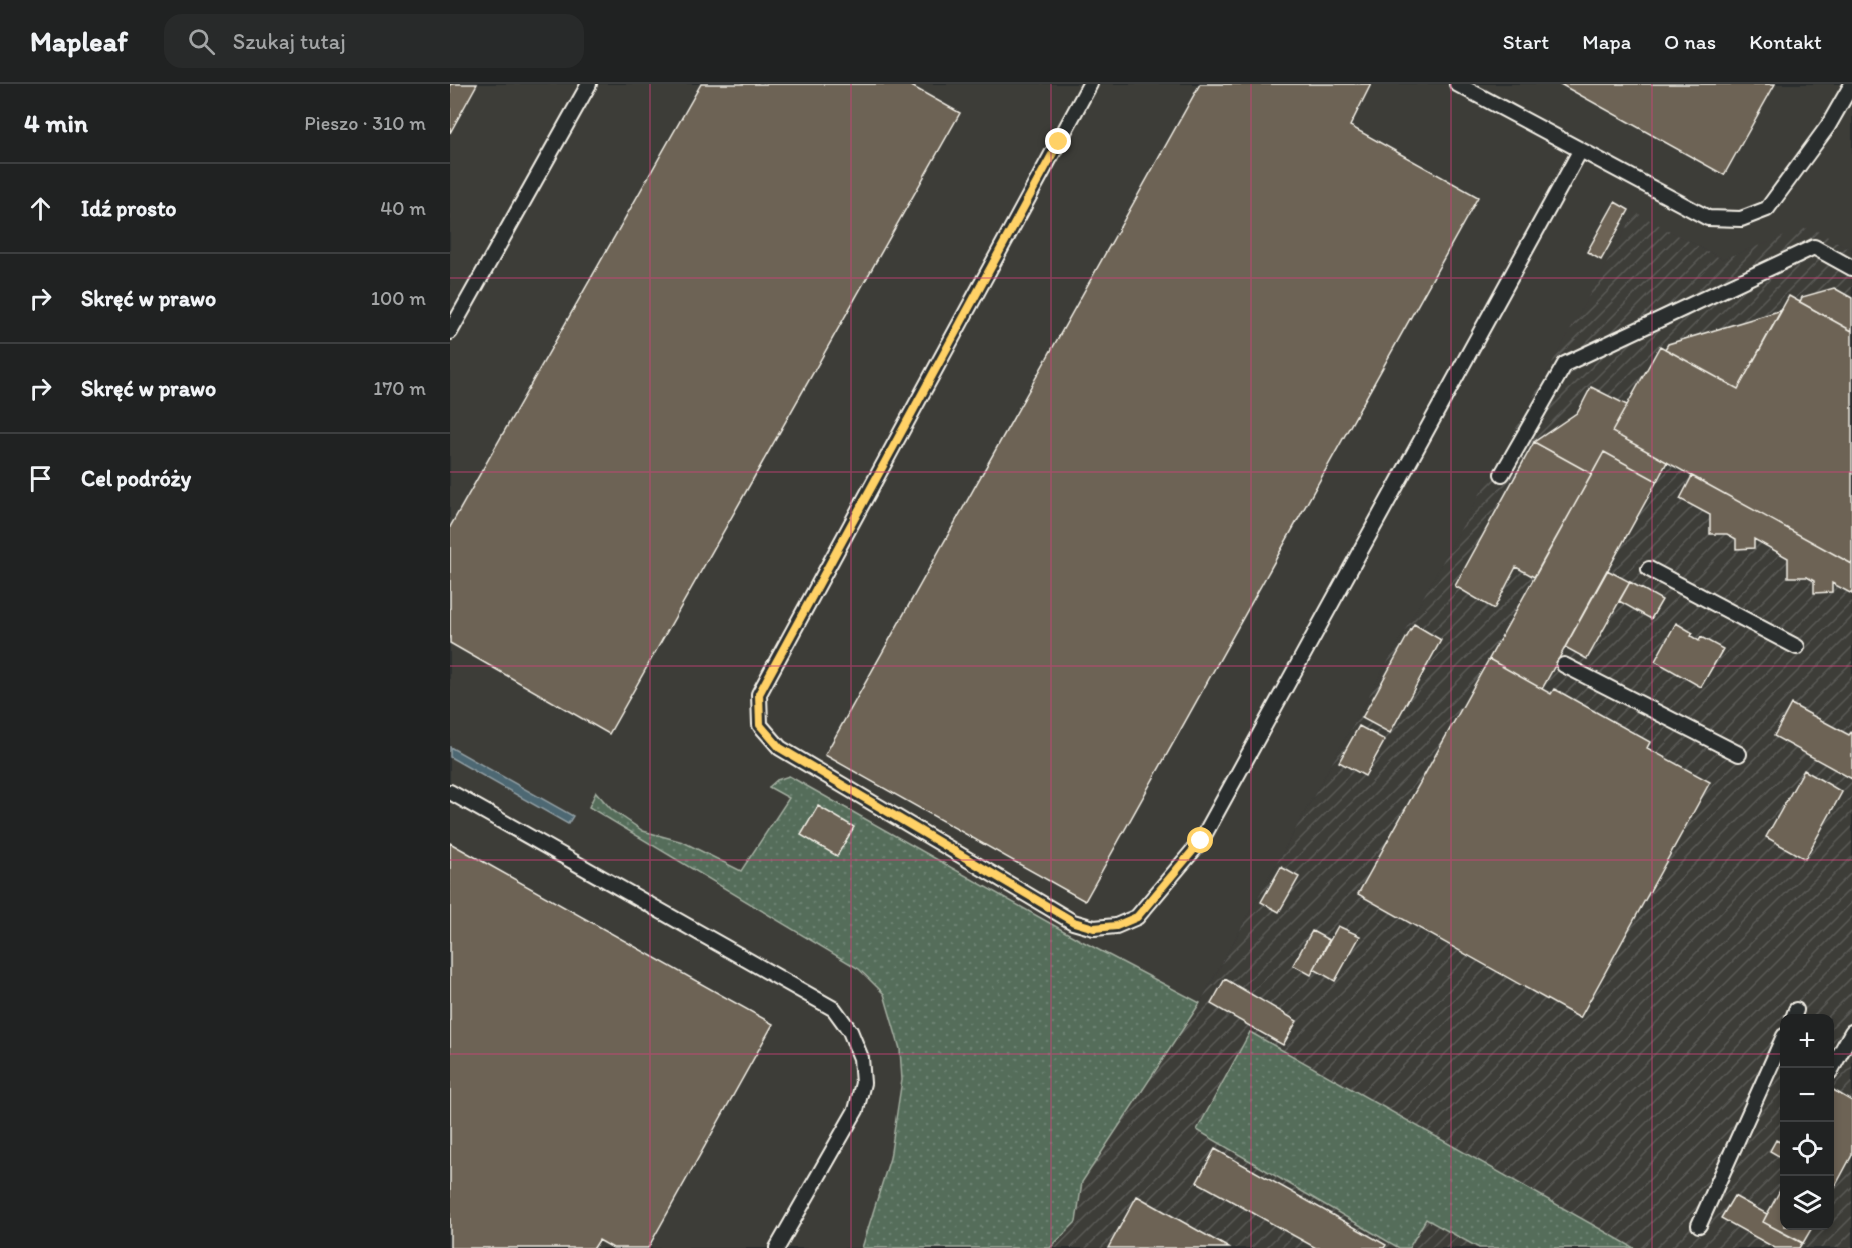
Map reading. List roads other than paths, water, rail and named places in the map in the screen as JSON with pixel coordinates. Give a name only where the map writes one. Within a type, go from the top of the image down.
[{"type":"lane","points":[[450,333],[589,84]]},
{"type":"lane","points":[[1090,84],[759,694],[760,725],[780,748],[1074,922],[1094,928],[1116,926],[1137,917],[1201,841],[1580,151]]},
{"type":"lane","points":[[1457,84],[1708,218],[1740,219],[1767,209],[1828,126],[1852,84]]},
{"type":"lane","points":[[1502,474],[1565,363],[1814,247],[1852,268]]},
{"type":"lane","points":[[1649,569],[1797,647]]},
{"type":"lane","points":[[1564,665],[1739,754]]},
{"type":"lane","points":[[450,792],[834,1009],[850,1031],[861,1058],[863,1083],[856,1110],[777,1248]]},
{"type":"lane","points":[[1832,1068],[1852,1032]]},
{"type":"lane","points":[[1699,1225],[1780,1051]]},
{"type":"water","points":[[450,747],[573,816],[568,824],[450,757]]}]
